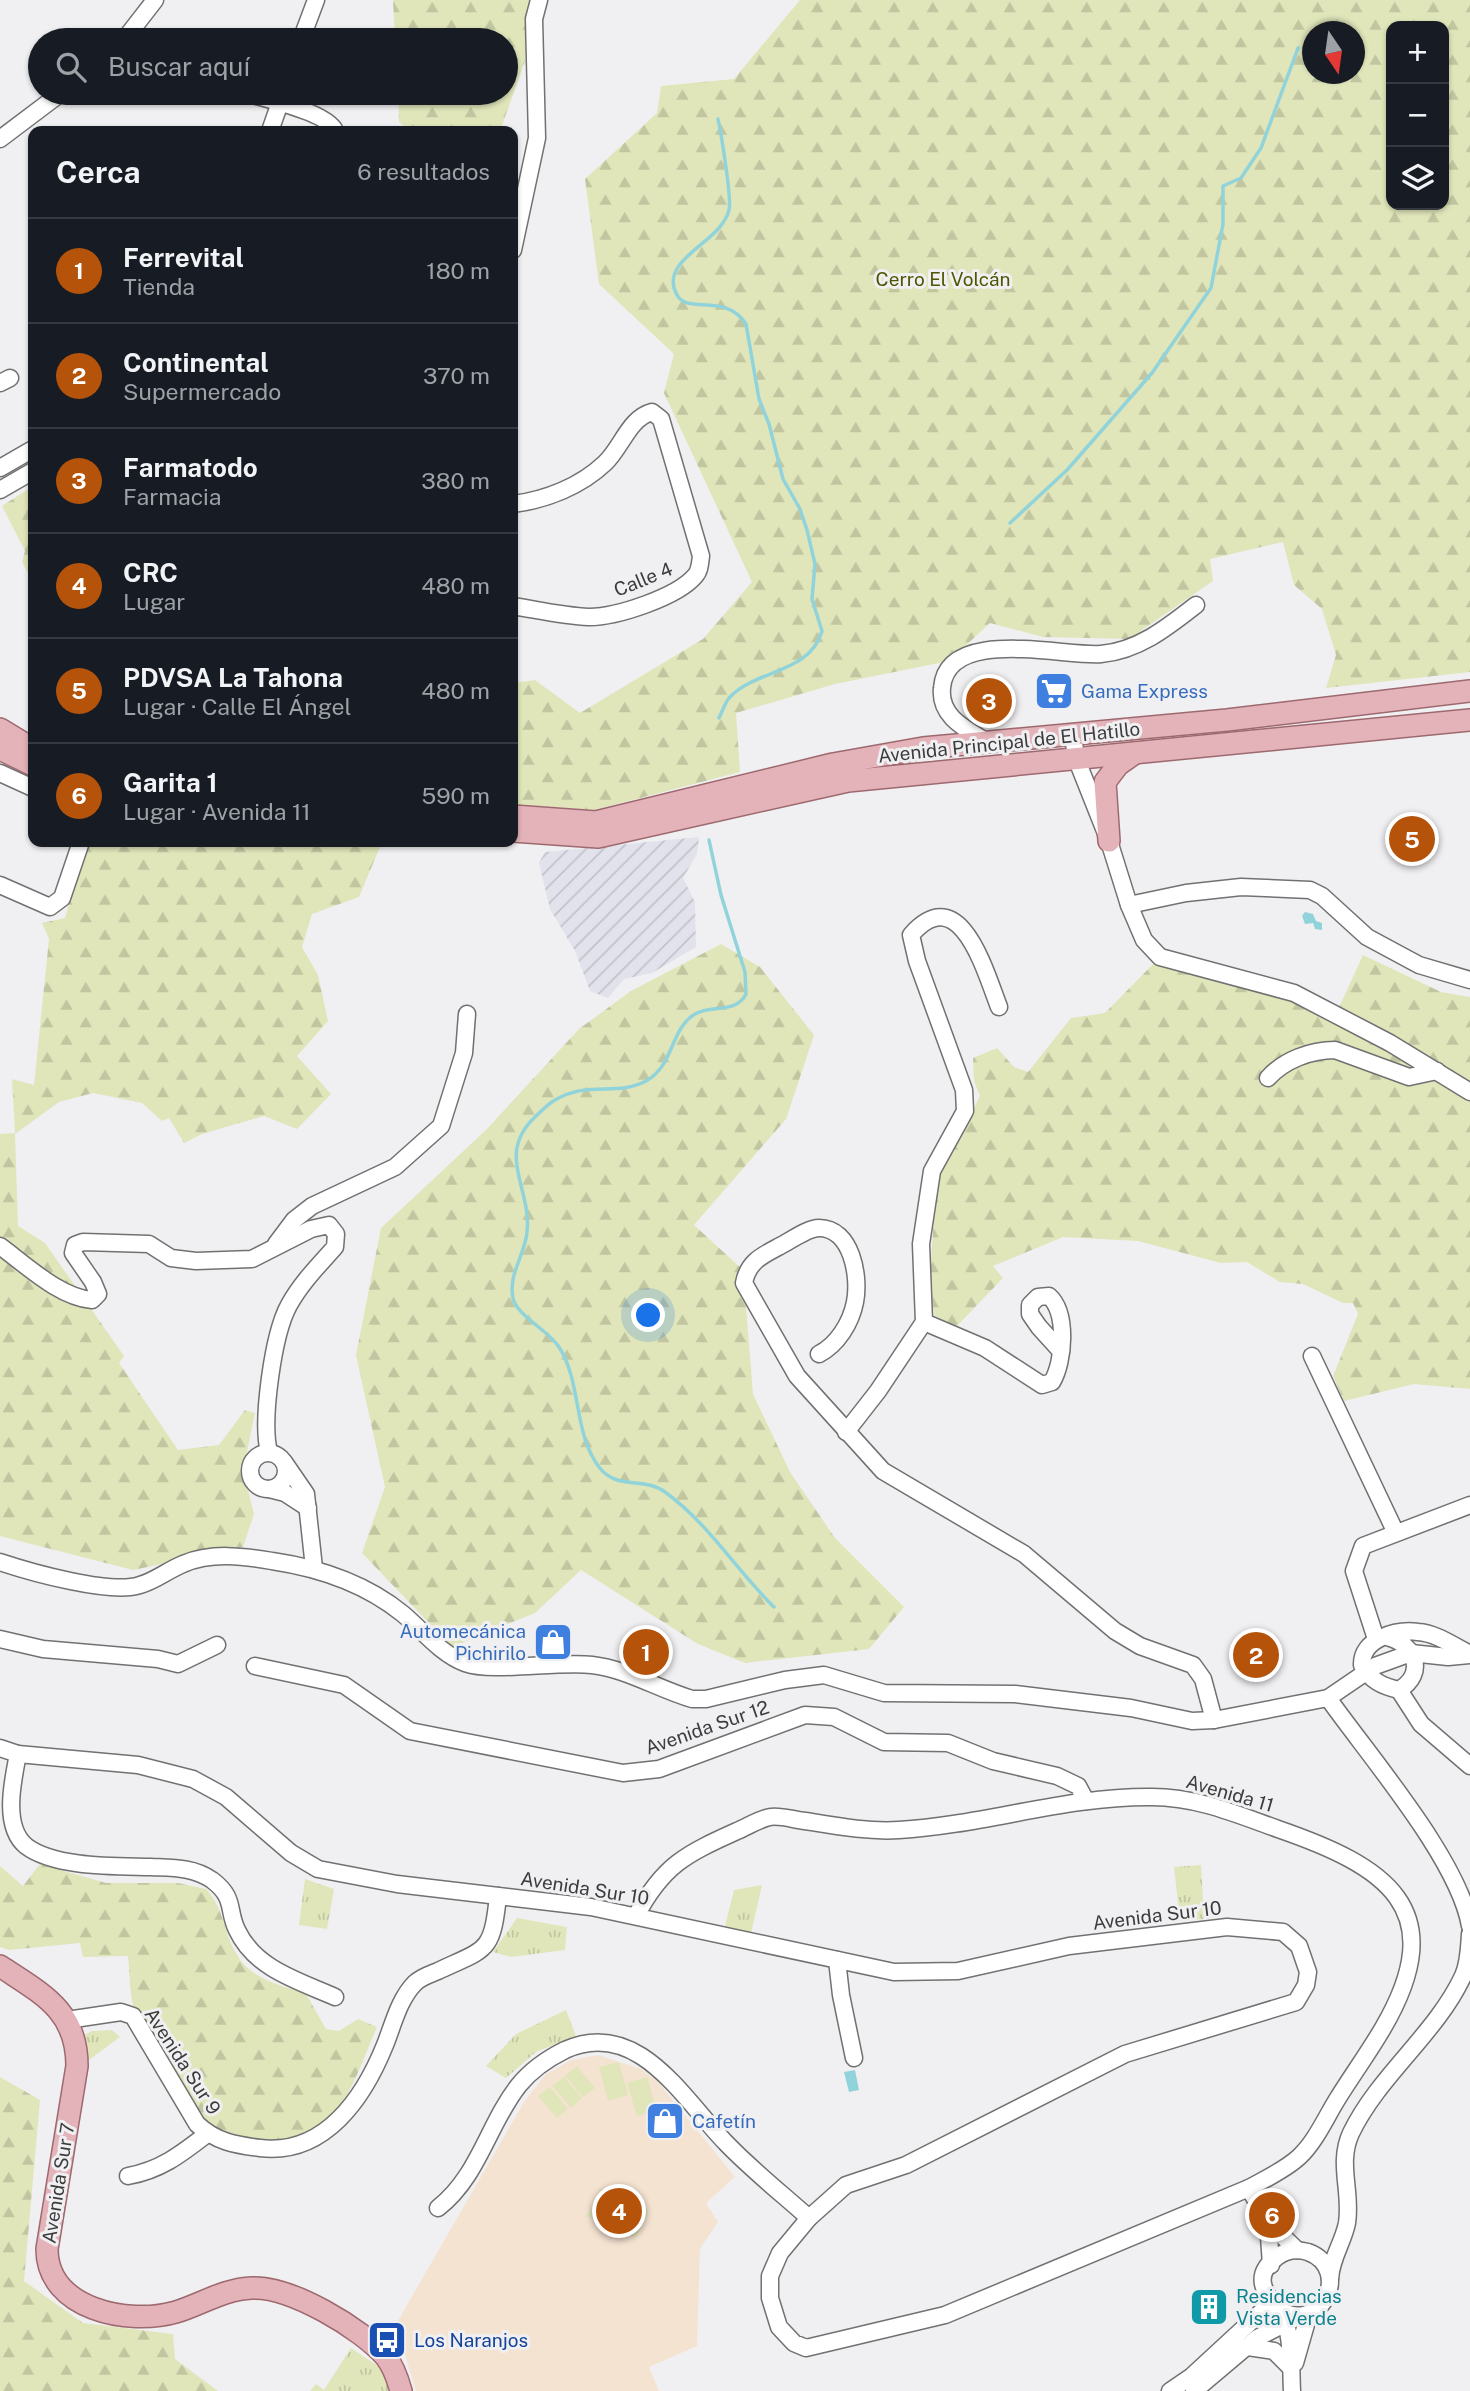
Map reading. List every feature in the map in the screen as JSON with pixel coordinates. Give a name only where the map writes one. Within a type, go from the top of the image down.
[{"type":"main road","name":"Avenida Principal de El Hatillo","points":[[518,816],[596,822],[833,764],[923,748],[1073,735],[1470,691]]},
{"type":"main road","name":"Avenida Principal de El Hatillo","points":[[518,831],[598,837],[849,781],[1470,720]]},
{"type":"main road","points":[[0,729],[28,746]]},
{"type":"main road","points":[[0,748],[28,762]]},
{"type":"main road","points":[[1109,841],[1104,782],[1118,765],[1136,753]]},
{"type":"main road","name":"Avenida Sur 7","points":[[0,1966],[42,1996],[67,2020],[77,2045],[77,2066],[48,2234],[47,2261],[56,2284],[81,2302],[116,2314],[138,2316],[175,2312],[231,2291],[274,2289],[291,2295],[360,2334],[388,2360],[401,2391]]},
{"type":"street","points":[[133,28],[155,0]]},
{"type":"street","points":[[306,28],[316,0]]},
{"type":"street","points":[[518,227],[537,138],[534,19],[539,0]]},
{"type":"street","points":[[0,139],[45,105]]},
{"type":"street","points":[[272,126],[279,105]]},
{"type":"street","points":[[297,105],[327,121],[331,126]]},
{"type":"street","name":"Calle 4","points":[[518,503],[550,496],[587,477],[606,462],[641,415],[652,412],[661,419],[701,556],[698,574],[687,584],[644,605],[604,615],[573,616],[518,607]]},
{"type":"street","points":[[0,468],[28,452]]},
{"type":"street","points":[[0,491],[28,474]]},
{"type":"street","points":[[987,741],[963,727],[944,707],[944,678],[956,664],[986,648],[1101,654],[1160,633],[1196,605]]},
{"type":"street","points":[[1073,735],[1076,758],[1109,841],[1129,905],[1144,940],[1160,957],[1294,993],[1437,1071],[1470,1092]]},
{"type":"street","points":[[0,773],[28,786]]},
{"type":"street","points":[[0,886],[50,907],[66,890],[80,847]]},
{"type":"street","points":[[1129,905],[1241,887],[1310,890],[1322,896],[1367,937],[1419,965],[1470,980]]},
{"type":"street","points":[[846,1432],[878,1391],[924,1322],[920,1244],[932,1171],[965,1111],[964,1090],[917,961],[911,935],[924,920],[938,915],[953,920],[966,933],[980,957],[999,1007]]},
{"type":"street","points":[[275,1246],[288,1227],[312,1206],[395,1167],[441,1126],[464,1053],[467,1014]]},
{"type":"street","points":[[1268,1078],[1287,1062],[1326,1050],[1335,1050],[1409,1077],[1437,1071]]},
{"type":"street","points":[[0,1246],[53,1283],[81,1299],[92,1300],[97,1294],[93,1282],[73,1253],[75,1245],[82,1242],[149,1244],[171,1258],[196,1261],[252,1259],[320,1226],[330,1225],[336,1234],[335,1247],[301,1285],[282,1318],[265,1422],[269,1452],[284,1462],[306,1494],[314,1568]]},
{"type":"street","points":[[819,1354],[831,1348],[845,1328],[855,1301],[852,1259],[845,1242],[834,1232],[817,1228],[762,1255],[747,1268],[744,1283],[797,1376],[883,1471],[1024,1554],[1115,1631],[1140,1646],[1193,1665],[1203,1679],[1214,1720]]},
{"type":"street","points":[[924,1322],[985,1348],[1042,1385],[1052,1382],[1059,1370],[1059,1349]]},
{"type":"street","points":[[1312,1356],[1395,1531]]},
{"type":"street","points":[[269,1452],[258,1456],[250,1471],[253,1482],[296,1498],[308,1508]]},
{"type":"street","points":[[269,1489],[284,1479],[284,1462]]},
{"type":"street","points":[[1382,1638],[1354,1571],[1363,1546],[1395,1531],[1470,1505]]},
{"type":"street","points":[[0,1562],[45,1575],[117,1588],[140,1586],[184,1563],[215,1557],[271,1561],[314,1568],[367,1590],[395,1608],[454,1657],[471,1665],[549,1662],[598,1666],[692,1699],[706,1699],[785,1680],[824,1675],[884,1693],[1015,1694],[1131,1708],[1176,1718],[1214,1720],[1328,1698],[1385,1661],[1410,1653],[1448,1657],[1470,1654]]},
{"type":"street","points":[[1470,1654],[1416,1631],[1370,1643],[1362,1659],[1366,1673],[1374,1682],[1399,1690],[1420,1724],[1470,1766]]},
{"type":"street","points":[[1382,1638],[1397,1639],[1415,1661],[1416,1674],[1410,1683],[1399,1690]]},
{"type":"street","points":[[0,1639],[43,1649],[159,1659],[178,1664],[217,1645]]},
{"type":"street","name":"Avenida Sur 12","points":[[255,1667],[344,1685],[410,1731],[623,1773],[659,1769],[805,1715],[834,1717],[884,1742],[948,1744],[993,1760],[1057,1776],[1078,1786],[1086,1801]]},
{"type":"street","points":[[1328,1698],[1435,1849],[1459,1888],[1470,1926]]},
{"type":"street","name":"Avenida Sur 10","points":[[0,1748],[18,1754],[138,1765],[193,1779],[226,1797],[290,1853],[318,1869],[397,1884],[591,1907],[894,1972],[958,1971],[1069,1946],[1227,1927],[1283,1932],[1299,1946],[1308,1972],[1306,1986],[1296,2002],[1125,2054],[906,2165],[846,2185],[809,2218],[780,2253],[770,2276],[770,2298],[779,2327],[794,2343],[806,2348],[945,2315],[1248,2188]]},
{"type":"street","points":[[18,1754],[10,1792],[14,1824],[25,1845],[48,1856],[92,1865],[191,1869],[213,1881],[232,1903],[235,1928],[249,1952],[279,1972],[335,1997]]},
{"type":"street","name":"Avenida 11","points":[[636,1916],[652,1886],[674,1865],[695,1850],[770,1817],[880,1831],[929,1828],[1086,1801],[1177,1798],[1242,1815],[1306,1838],[1360,1863],[1391,1889],[1404,1911],[1410,1936],[1411,1960],[1404,1988],[1391,2015],[1309,2146],[1287,2167],[1248,2188]]},
{"type":"street","name":"Avenida Sur 9","points":[[67,2020],[121,2012],[133,2016],[197,2124],[207,2134],[230,2144],[267,2149],[300,2145],[334,2125],[362,2095],[403,1999],[416,1982],[485,1949],[492,1936],[498,1896]]},
{"type":"street","points":[[1194,2391],[1248,2347],[1325,2300],[1333,2259],[1347,2222],[1345,2154],[1352,2132],[1383,2081],[1454,1990],[1468,1959],[1470,1934]]},
{"type":"street","points":[[837,1961],[854,2058]]},
{"type":"street","points":[[438,2208],[456,2193],[475,2164],[500,2112],[529,2073],[573,2047],[608,2043],[640,2053],[654,2064],[727,2144],[809,2218]]},
{"type":"street","points":[[128,2176],[149,2172],[169,2163],[207,2134]]},
{"type":"street","points":[[1248,2188],[1268,2222],[1301,2251],[1322,2261],[1330,2279]]},
{"type":"street","points":[[1268,2222],[1270,2265]]},
{"type":"street","points":[[1298,2318],[1285,2314],[1272,2305],[1264,2280],[1270,2265],[1279,2255],[1325,2246],[1347,2222]]},
{"type":"street","points":[[1170,2391],[1192,2376],[1272,2305]]},
{"type":"street","points":[[1290,2367],[1296,2362],[1298,2318]]},
{"type":"street","points":[[1292,2391],[1288,2329],[1298,2318]]},
{"type":"street","points":[[1248,2347],[1273,2351],[1290,2367]]},
{"type":"shaded area","points":[[699,837],[697,854],[683,878],[695,902],[696,947],[652,973],[624,979],[608,998],[590,991],[575,951],[550,909],[539,863],[545,852]]},
{"type":"shaded area","points":[[598,2055],[641,2069],[658,2082],[735,2177],[706,2203],[718,2222],[700,2249],[697,2346],[649,2367],[659,2391],[416,2391],[405,2355],[388,2338],[524,2102],[545,2075],[571,2060]]},
{"type":"green space","points":[[393,0],[530,0],[525,61],[518,81],[518,28],[394,28]]},
{"type":"green space","name":"Cerro El Volcán","points":[[800,0],[1470,0],[1470,672],[1326,688],[1336,655],[1322,609],[1294,585],[1283,542],[1210,559],[1213,581],[1129,639],[1043,637],[990,623],[949,661],[835,684],[736,713],[740,772],[594,810],[518,804],[518,682],[535,680],[580,713],[703,639],[752,582],[664,393],[674,354],[599,284],[585,179],[657,113],[661,86],[734,79]]},
{"type":"green space","points":[[398,105],[509,105],[502,126],[404,126],[399,122]]},
{"type":"green space","points":[[28,489],[28,573],[22,562],[25,551],[2,506]]},
{"type":"green space","points":[[86,847],[380,847],[359,897],[312,914],[302,947],[318,975],[328,1021],[297,1056],[331,1094],[297,1129],[264,1116],[202,1134],[184,1143],[169,1118],[162,1121],[142,1103],[93,1093],[59,1102],[15,1134],[18,1226],[45,1243],[124,1356],[119,1363],[178,1450],[219,1445],[245,1410],[255,1413],[243,1471],[254,1514],[243,1547],[133,1570],[0,1536],[0,1134],[15,1133],[12,1079],[34,1085],[49,939],[42,923],[65,918]]},
{"type":"green space","points":[[721,944],[760,967],[814,1035],[786,1119],[694,1225],[743,1270],[753,1394],[790,1472],[835,1538],[904,1607],[869,1649],[745,1663],[698,1644],[581,1570],[535,1613],[452,1647],[362,1553],[385,1487],[356,1355],[381,1228],[486,1130],[579,1029],[631,991]]},
{"type":"green space","points":[[1363,955],[1441,992],[1470,997],[1470,1389],[1414,1384],[1344,1401],[1333,1376],[1358,1314],[1353,1303],[1343,1303],[1303,1284],[1280,1282],[1247,1262],[1221,1263],[1138,1241],[1063,1237],[993,1266],[1003,1278],[956,1327],[934,1315],[930,1277],[937,1171],[956,1144],[980,1096],[974,1081],[973,1058],[997,1048],[1014,1067],[1028,1072],[1071,1018],[1105,1013],[1160,957],[1336,1014]]},
{"type":"green space","points":[[40,1864],[106,1883],[178,1883],[206,1889],[220,1912],[236,1953],[249,1969],[267,1980],[306,1994],[326,2029],[339,2031],[358,2019],[377,2027],[352,2086],[331,2118],[305,2135],[270,2141],[252,2140],[219,2130],[201,2116],[140,2022],[132,2001],[128,1956],[83,1957],[80,1943],[9,1950],[0,1947],[0,1866],[23,1886]]},
{"type":"green space","points":[[1201,1865],[1204,1919],[1180,1921],[1174,1867]]},
{"type":"green space","points":[[305,1879],[334,1889],[327,1929],[299,1925]]},
{"type":"green space","points":[[762,1885],[751,1933],[725,1926],[734,1890]]},
{"type":"green space","points":[[517,1918],[567,1927],[565,1950],[511,1957],[493,1952]]},
{"type":"green space","points":[[566,2010],[576,2036],[536,2052],[506,2078],[486,2066],[516,2034]]},
{"type":"green space","points":[[112,2030],[120,2037],[82,2065],[84,2035],[92,2031]]},
{"type":"green space","points":[[619,2062],[628,2095],[608,2101],[599,2067]]},
{"type":"green space","points":[[577,2066],[595,2088],[583,2097],[565,2076]]},
{"type":"green space","points":[[0,2077],[40,2100],[24,2281],[83,2323],[173,2334],[175,2359],[218,2391],[0,2391]]},
{"type":"green space","points":[[564,2077],[582,2098],[571,2108],[552,2086]]},
{"type":"green space","points":[[647,2077],[657,2111],[637,2116],[627,2083]]},
{"type":"green space","points":[[550,2087],[568,2109],[557,2118],[538,2096]]},
{"type":"green space","points":[[600,2188],[649,2210],[636,2238],[587,2216]]},
{"type":"green space","points":[[351,2348],[390,2374],[395,2391],[310,2391],[316,2384],[324,2390]]},
{"type":"water","points":[[1305,912],[1313,914],[1316,921],[1322,923],[1322,930],[1315,929],[1313,923],[1305,924],[1302,916]]},
{"type":"water","points":[[855,2070],[859,2090],[849,2092],[844,2072]]},
{"type":"waterway","points":[[1010,523],[1067,470],[1152,373],[1211,288],[1223,224],[1223,186],[1241,178],[1261,148],[1298,48]]},
{"type":"waterway","points":[[718,119],[728,180],[729,212],[716,232],[680,264],[673,284],[682,301],[728,309],[746,324],[759,399],[769,424],[783,479],[800,509],[807,530],[815,564],[812,599],[822,631],[816,645],[806,656],[753,681],[729,698],[719,718]]},
{"type":"waterway","points":[[709,840],[721,895],[745,972],[746,994],[736,1004],[695,1014],[681,1029],[662,1066],[646,1081],[624,1088],[591,1089],[567,1094],[547,1106],[523,1131],[516,1158],[525,1201],[527,1232],[512,1289],[515,1304],[554,1341],[566,1361],[585,1439],[599,1467],[614,1479],[657,1487],[665,1492],[695,1518],[774,1607]]},
{"type":"place","name":"Gama Express","points":[[1054,691]]},
{"type":"place","name":"Farmatodo","points":[[989,701]]},
{"type":"place","name":"PDVSA La Tahona","points":[[1412,839]]},
{"type":"place","name":"Automecánica Pichirilo","points":[[553,1642]]},
{"type":"place","name":"Ferrevital","points":[[646,1652]]},
{"type":"place","name":"Continental","points":[[1256,1655]]},
{"type":"place","name":"Cafetín","points":[[665,2121]]},
{"type":"place","name":"CRC","points":[[619,2211]]},
{"type":"place","name":"Garita 1","points":[[1272,2215]]},
{"type":"place","name":"Residencias Vista Verde","points":[[1209,2307]]},
{"type":"place","name":"Los Naranjos","points":[[387,2340]]}]
